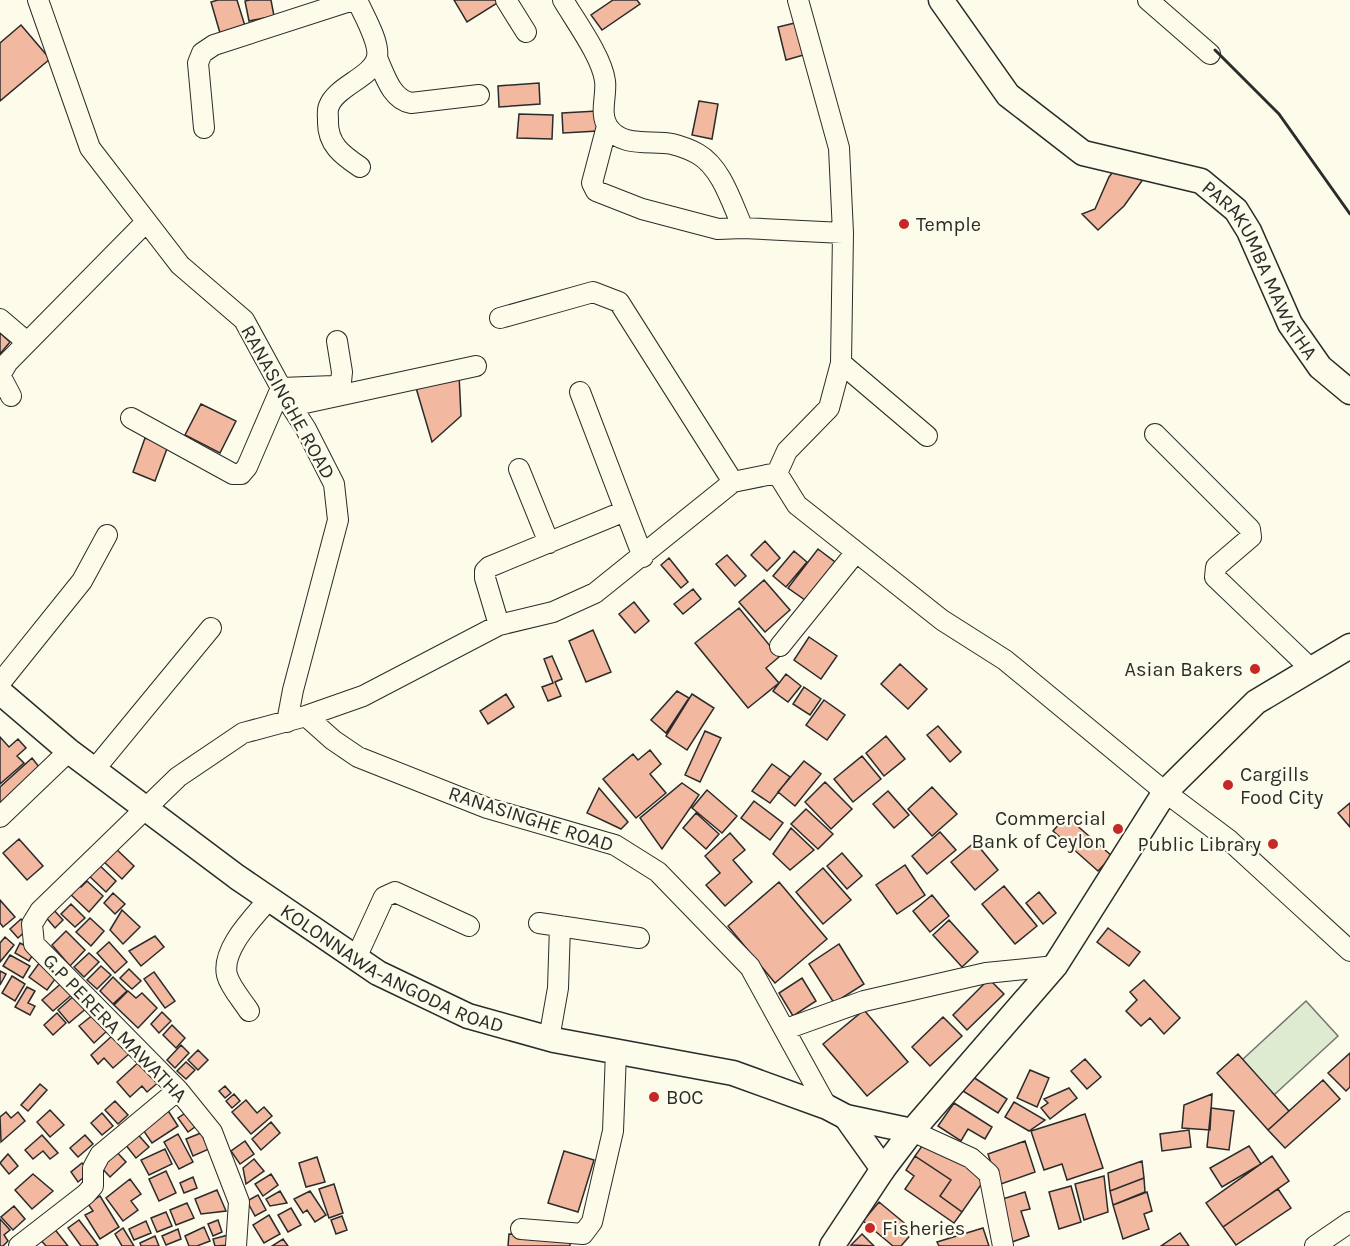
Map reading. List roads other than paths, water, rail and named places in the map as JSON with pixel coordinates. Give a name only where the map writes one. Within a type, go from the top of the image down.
[{"type":"main road","name":"PARAKUMBA MAWATHA","points":[[941,0],[1008,95],[1083,153],[1201,181],[1236,210],[1249,231],[1290,324],[1320,367],[1350,392]]},
{"type":"main road","points":[[832,1246],[883,1169],[912,1131],[1055,966],[1166,792],[1256,702],[1350,646]]},
{"type":"main road","name":"KOLONNAWA-ANGODA ROAD","points":[[0,692],[69,751],[145,810],[269,899],[378,972],[468,1016],[549,1039],[733,1073],[836,1112],[912,1131]]},
{"type":"main road","points":[[836,1112],[883,1169]]},
{"type":"street","name":"RANASINGHE ROAD","points":[[38,0],[90,148],[180,265],[244,320],[306,429],[334,484],[338,520],[293,690],[296,719],[358,757],[487,808],[615,845],[658,872],[750,967],[836,1112]]},
{"type":"street","points":[[204,128],[198,63],[202,53],[214,45],[352,0]]},
{"type":"street","points":[[357,0],[376,44],[377,58],[394,94],[402,101],[411,103],[479,95]]},
{"type":"street","points":[[506,0],[526,32]]},
{"type":"street","points":[[563,0],[603,69],[606,85],[603,109],[607,126],[592,183],[596,191],[642,209],[718,229],[843,233]]},
{"type":"street","points":[[777,473],[787,451],[829,408],[841,363],[843,233],[839,148],[798,0]]},
{"type":"street","points":[[1148,0],[1210,54]]},
{"type":"street","points":[[360,167],[338,152],[328,127],[329,106],[342,90],[366,72],[377,58]]},
{"type":"street","points":[[607,126],[618,136],[633,142],[673,144],[699,154],[718,174],[743,228]]},
{"type":"street","points":[[11,396],[0,375],[8,362],[146,222]]},
{"type":"street","points":[[500,318],[593,292],[619,302],[733,482],[777,473]]},
{"type":"street","points":[[0,319],[27,342]]},
{"type":"street","points":[[131,418],[232,474],[241,474],[247,467],[281,388],[334,386],[341,382],[342,372],[337,341]]},
{"type":"street","points":[[841,363],[927,436]]},
{"type":"street","points":[[291,406],[476,366]]},
{"type":"street","points":[[580,392],[643,557]]},
{"type":"street","points":[[1155,434],[1250,529],[1251,537],[1216,567],[1215,577],[1311,669]]},
{"type":"street","points":[[519,469],[549,543]]},
{"type":"street","points":[[777,473],[797,505],[942,620],[1005,660],[1166,792],[1229,840],[1350,951]]},
{"type":"street","name":"G.P PERERA MAWATHA","points":[[236,1246],[239,1202],[212,1132],[178,1090],[34,944],[32,924],[40,911],[178,777],[243,733],[296,719],[363,696],[499,625],[553,612],[595,593],[643,557],[733,482]]},
{"type":"street","points":[[499,625],[485,572],[489,567],[625,511]]},
{"type":"street","points":[[0,683],[82,581],[107,535]]},
{"type":"street","points":[[780,646],[856,552]]},
{"type":"street","points":[[94,770],[212,628]]},
{"type":"street","points":[[0,817],[69,751]]},
{"type":"street","points":[[356,957],[384,897],[395,892],[469,926]]},
{"type":"street","points":[[249,1011],[227,976],[226,963],[234,944],[269,899]]},
{"type":"street","points":[[539,923],[639,938]]},
{"type":"street","points":[[549,1039],[558,988],[560,926]]},
{"type":"street","points":[[786,1029],[864,1001],[986,974],[1055,966]]},
{"type":"street","points":[[521,1229],[583,1234],[592,1222],[613,1131],[616,1052]]},
{"type":"street","points":[[19,1246],[86,1194],[93,1186],[93,1168],[100,1155],[178,1090]]},
{"type":"street","points":[[912,1131],[971,1158],[989,1174],[1003,1246]]},
{"type":"street","points":[[1315,1246],[1350,1223]]},
{"type":"place","name":"Temple","points":[[904,224]]},
{"type":"place","name":"Asian Bakers","points":[[1255,669]]},
{"type":"place","name":"Cargills Food City","points":[[1228,785]]},
{"type":"place","name":"Commercial Bank of Ceylon","points":[[1118,829]]},
{"type":"place","name":"Public Library","points":[[1273,844]]},
{"type":"place","name":"BOC","points":[[654,1097]]},
{"type":"place","name":"Fisheries","points":[[870,1228]]}]
